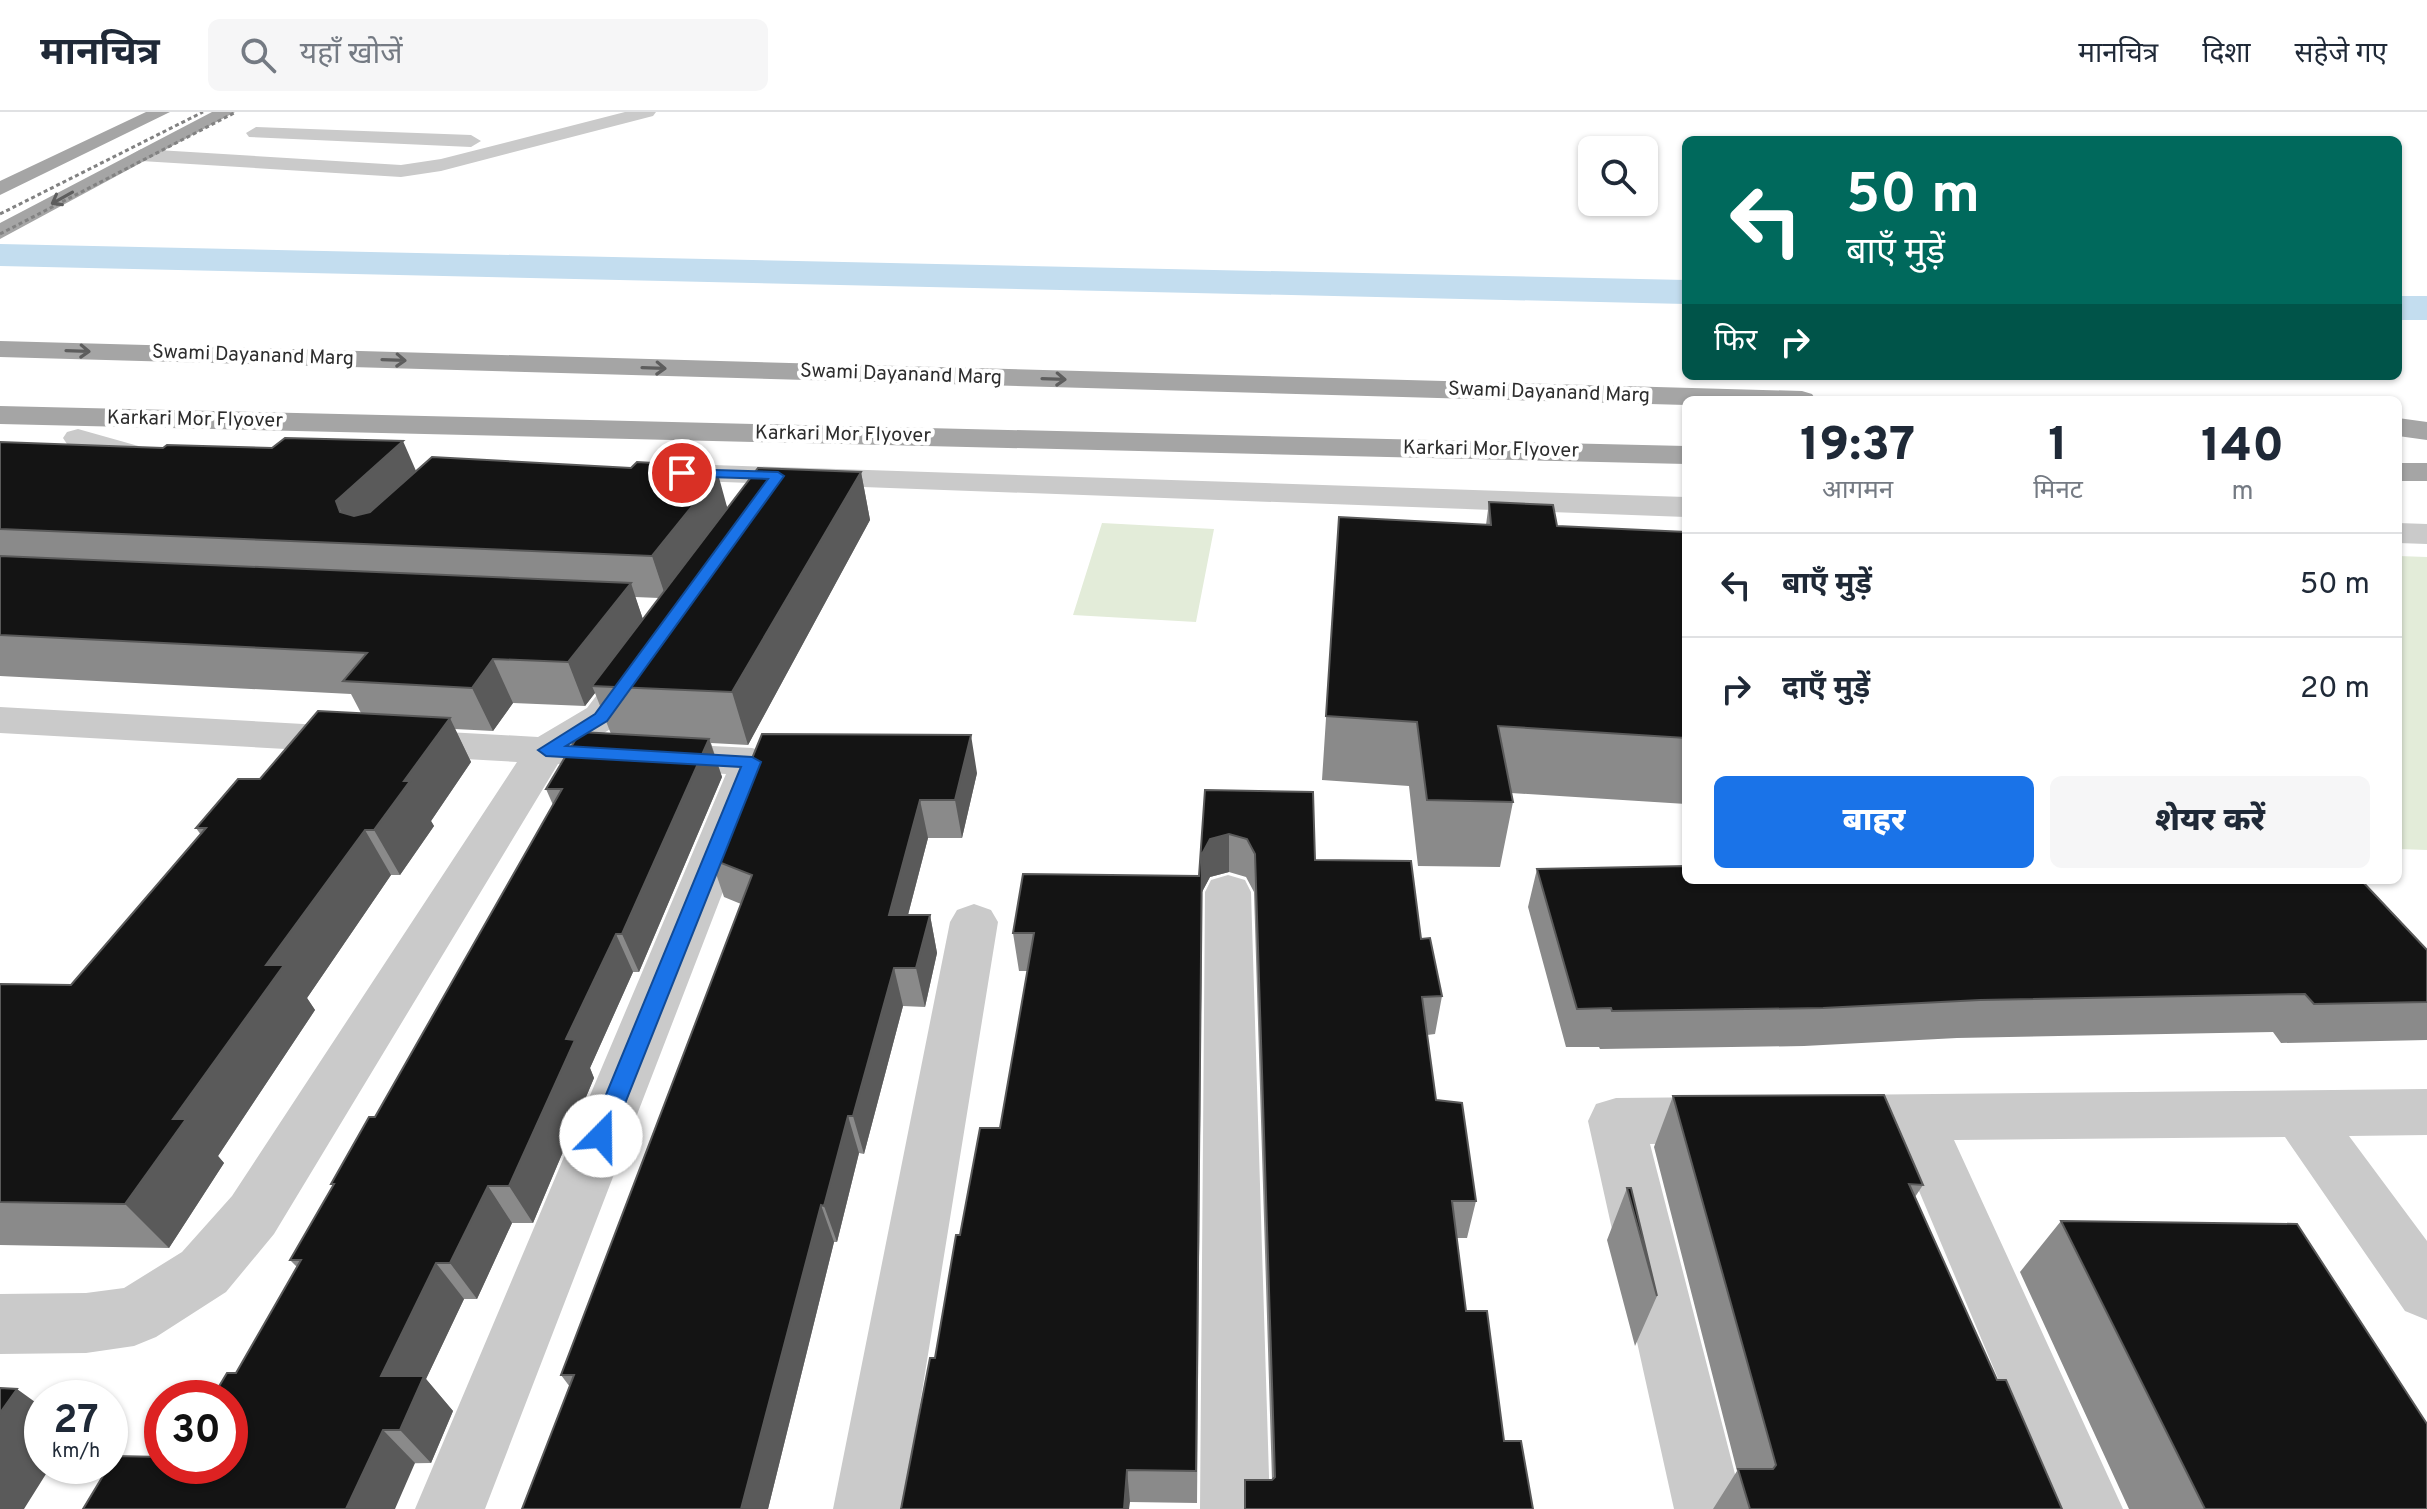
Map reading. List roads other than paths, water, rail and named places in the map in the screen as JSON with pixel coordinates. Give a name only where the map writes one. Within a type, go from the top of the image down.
[{"type":"main road","points":[[0,189],[161,112]]},
{"type":"main road","points":[[0,232],[226,112]]},
{"type":"main road","name":"Swami Dayanand Marg","points":[[0,349],[1682,397]]},
{"type":"main road","name":"Karkari Mor Flyover","points":[[0,415],[1682,455]]},
{"type":"main road","points":[[2402,428],[2427,431]]},
{"type":"main road","points":[[0,436],[1682,475]]},
{"type":"main road","points":[[2402,441],[2427,441]]},
{"type":"street","points":[[132,160],[401,171],[432,167],[647,112]]},
{"type":"street","points":[[189,131],[524,143]]},
{"type":"street","points":[[78,438],[148,458],[194,459]]},
{"type":"street","points":[[618,471],[1682,507]]},
{"type":"street","points":[[742,524],[778,476]]},
{"type":"street","points":[[2402,533],[2427,534]]},
{"type":"street","points":[[0,1324],[86,1323],[134,1316],[204,1272],[253,1215],[546,750],[601,717],[661,636]]},
{"type":"street","points":[[0,720],[752,762],[450,1509]]},
{"type":"street","points":[[1228,892],[1235,1509]]},
{"type":"street","points":[[868,1509],[974,922]]},
{"type":"street","points":[[1709,1509],[1616,1121],[2427,1112]]},
{"type":"street","points":[[2300,1113],[2427,1291]]},
{"type":"street","points":[[1916,1117],[2088,1509]]},
{"type":"waterway","points":[[0,255],[1682,292]]},
{"type":"waterway","points":[[2402,308],[2427,308]]},
{"type":"railway","points":[[0,214],[203,112]]},
{"type":"railway","points":[[0,234],[236,112]]}]
